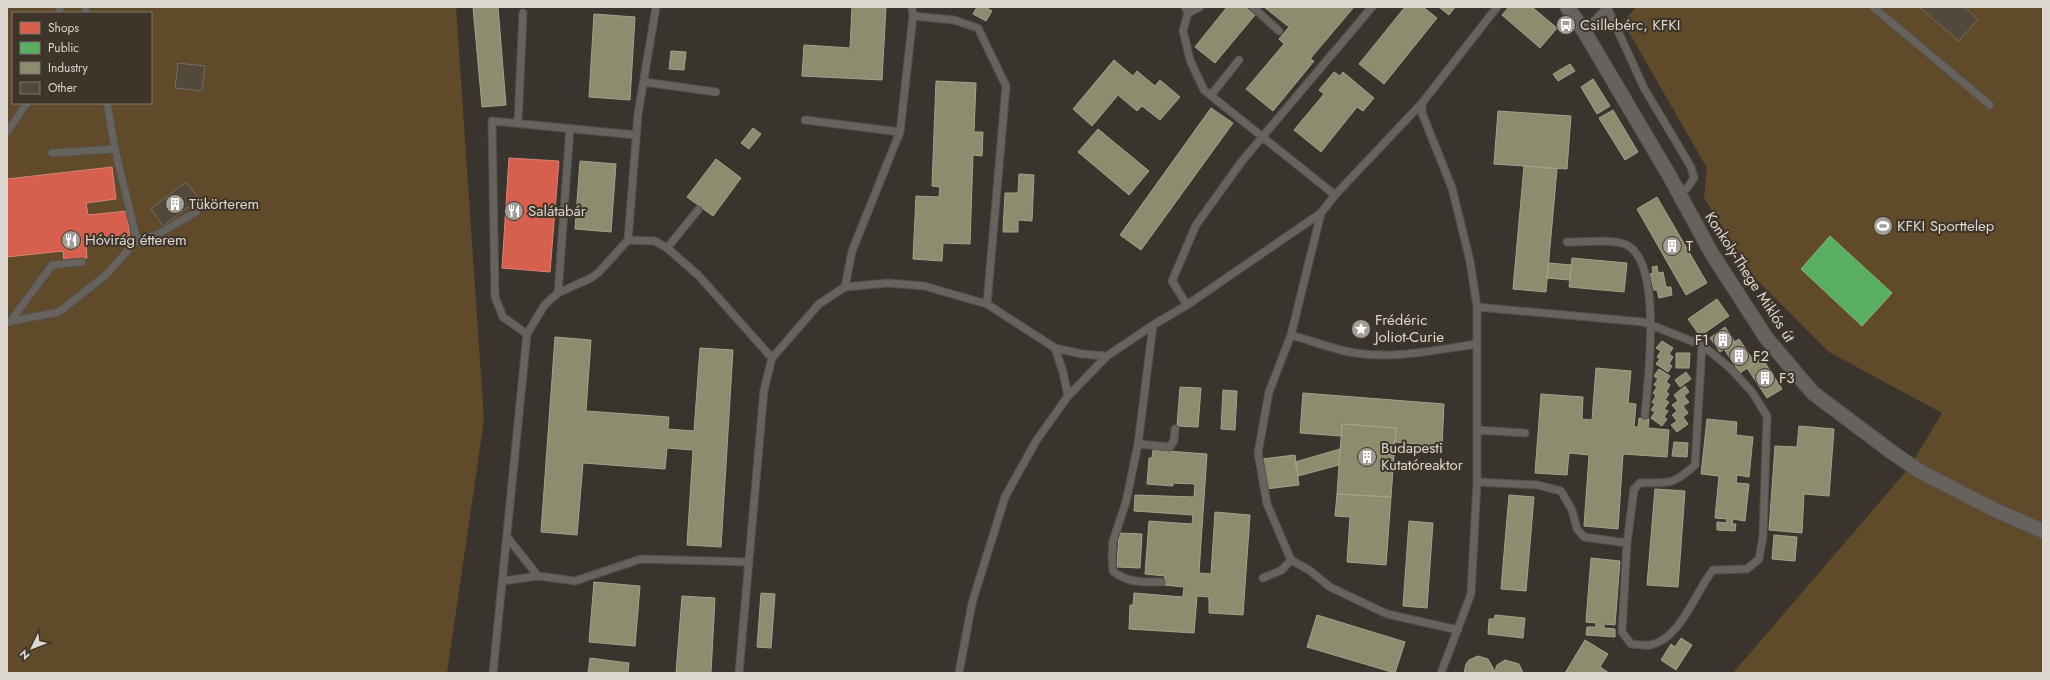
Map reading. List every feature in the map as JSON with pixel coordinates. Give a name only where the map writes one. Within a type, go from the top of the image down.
[{"type":"street","name":"Konkoly-Thege Miklós út","points":[[1567,7],[1584,31],[1679,194],[1712,254],[1767,339],[1813,393],[1921,472],[1995,510],[2043,531]]},
{"type":"lane","points":[[493,673],[526,334],[544,306],[558,293],[591,278],[599,272],[628,240],[636,135],[656,7]]},
{"type":"lane","points":[[845,287],[852,251],[900,132],[913,16],[912,7]]},
{"type":"lane","points":[[1200,7],[1187,10],[1183,30],[1190,60],[1204,90],[1335,195]]},
{"type":"lane","points":[[1253,7],[1279,31]]},
{"type":"lane","points":[[1186,305],[1172,281],[1196,225],[1242,161],[1372,7]]},
{"type":"lane","points":[[958,673],[972,603],[1005,497],[1036,441],[1068,396],[1107,356],[1152,325],[1186,305],[1321,213],[1335,195],[1422,103],[1496,7]]},
{"type":"lane","points":[[1584,31],[1608,7],[1644,88],[1691,166],[1694,178],[1687,188],[1679,194]]},
{"type":"lane","points":[[1873,7],[1990,106]]},
{"type":"lane","points":[[518,122],[522,13]]},
{"type":"lane","points":[[913,16],[954,20],[978,28],[1006,86],[986,304]]},
{"type":"lane","points":[[1211,95],[1239,60]]},
{"type":"lane","points":[[644,82],[716,92]]},
{"type":"lane","points":[[1422,103],[1422,113],[1452,188],[1470,261],[1477,307],[1477,482],[1471,594],[1441,673]]},
{"type":"lane","points":[[7,132],[27,104]]},
{"type":"lane","points":[[107,104],[115,149],[137,240]]},
{"type":"lane","points":[[805,120],[900,132]]},
{"type":"lane","points":[[526,334],[503,317],[495,297],[492,121],[518,122],[636,135]]},
{"type":"lane","points":[[558,293],[570,128]]},
{"type":"lane","points":[[52,153],[115,149]]},
{"type":"lane","points":[[667,248],[698,210]]},
{"type":"lane","points":[[8,322],[59,312],[106,275],[137,240],[158,234],[196,212]]},
{"type":"lane","points":[[1321,213],[1291,335],[1269,392],[1258,453],[1267,504],[1291,560],[1309,570],[1330,587],[1387,614],[1458,630]]},
{"type":"lane","points":[[628,240],[655,241],[667,248],[698,275],[772,358]]},
{"type":"lane","points":[[1567,242],[1615,242],[1630,247],[1641,261],[1647,286],[1652,325],[1645,415]]},
{"type":"lane","points":[[8,322],[52,265],[82,262]]},
{"type":"lane","points":[[739,673],[764,390],[772,358],[796,328],[820,304],[845,287],[888,284],[924,286],[986,304],[1055,348],[1082,354],[1107,356]]},
{"type":"lane","points":[[1477,307],[1643,322],[1652,325],[1702,345],[1730,368],[1752,392],[1767,416],[1763,536],[1759,559],[1747,570],[1713,570],[1704,580],[1688,612],[1668,636],[1651,645],[1631,644],[1622,632],[1627,542],[1634,489],[1640,483],[1673,482],[1681,479],[1695,465],[1702,345]]},
{"type":"lane","points":[[1152,325],[1138,444],[1126,502],[1113,540],[1112,560],[1113,571],[1122,578],[1135,581],[1161,582]]},
{"type":"lane","points":[[1291,335],[1346,351],[1374,354],[1398,354],[1477,344]]},
{"type":"lane","points":[[1055,348],[1063,372],[1068,396]]},
{"type":"lane","points":[[1138,444],[1170,446],[1174,440],[1175,429]]},
{"type":"lane","points":[[1477,430],[1525,433]]},
{"type":"lane","points":[[1477,482],[1538,485],[1561,491],[1572,510],[1577,529],[1584,537],[1627,542]]},
{"type":"lane","points":[[507,537],[538,576]]},
{"type":"lane","points":[[503,580],[538,576],[575,581],[641,559],[748,562]]},
{"type":"lane","points":[[1262,578],[1282,570],[1291,560]]},
{"type":"shaded area","points":[[7,7],[456,7],[484,420],[447,673],[7,673]]},
{"type":"shaded area","name":"KFKI Sporttelep","points":[[1636,7],[2043,7],[2043,673],[1733,673],[1909,468],[1942,413],[1829,352],[1756,279],[1704,198],[1707,168],[1623,22]]},
{"type":"building: Shops","points":[[509,158],[559,161],[550,272],[502,268]]},
{"type":"building: Shops","points":[[112,167],[116,199],[86,203],[88,215],[127,211],[130,238],[86,243],[87,258],[64,261],[63,251],[7,257],[7,179]]},
{"type":"building: Public","points":[[1830,236],[1892,293],[1862,326],[1801,269]]},
{"type":"building: Industry","points":[[473,7],[498,7],[506,105],[482,107]]},
{"type":"building: Industry","points":[[852,7],[886,7],[882,80],[802,76],[804,45],[850,48]]},
{"type":"building: Industry","points":[[977,7],[985,7],[992,11],[986,21],[973,14]]},
{"type":"building: Industry","points":[[1227,7],[1245,7],[1255,15],[1215,63],[1195,47]]},
{"type":"building: Industry","points":[[1264,7],[1354,7],[1310,59],[1314,61],[1273,111],[1246,89],[1284,44],[1279,39],[1289,27]]},
{"type":"building: Industry","points":[[1405,7],[1423,7],[1437,18],[1384,84],[1359,64]]},
{"type":"building: Industry","points":[[1439,7],[1455,7],[1449,15]]},
{"type":"building: Industry","points":[[1509,7],[1532,7],[1557,28],[1540,48],[1502,15]]},
{"type":"building: Industry","points":[[594,14],[635,17],[630,100],[589,97]]},
{"type":"building: Industry","points":[[671,51],[686,52],[684,70],[669,69]]},
{"type":"building: Industry","points":[[1114,60],[1133,76],[1137,71],[1155,86],[1160,80],[1180,97],[1160,120],[1142,106],[1137,111],[1118,95],[1092,126],[1073,109]]},
{"type":"building: Industry","points":[[1570,64],[1575,71],[1558,81],[1553,74]]},
{"type":"building: Industry","points":[[1334,72],[1340,76],[1343,72],[1374,98],[1363,111],[1357,107],[1321,152],[1294,130],[1324,94],[1319,90]]},
{"type":"building: Industry","points":[[1593,79],[1610,106],[1597,114],[1581,87]]},
{"type":"building: Industry","points":[[936,81],[976,83],[974,132],[983,132],[982,156],[973,155],[970,244],[943,243],[942,261],[913,259],[916,196],[939,197],[940,187],[932,186]]},
{"type":"building: Industry","points":[[1211,108],[1233,123],[1141,250],[1120,235]]},
{"type":"building: Industry","points":[[1613,110],[1638,152],[1625,160],[1599,118]]},
{"type":"building: Industry","points":[[1498,111],[1571,116],[1567,169],[1494,164]]},
{"type":"building: Industry","points":[[753,128],[761,134],[749,149],[741,143]]},
{"type":"building: Industry","points":[[1098,129],[1149,171],[1129,195],[1078,152]]},
{"type":"building: Industry","points":[[716,159],[741,178],[713,216],[687,197]]},
{"type":"building: Industry","points":[[580,161],[616,164],[611,232],[575,229]]},
{"type":"building: Industry","points":[[1524,166],[1557,169],[1546,292],[1513,289]]},
{"type":"building: Industry","points":[[1019,174],[1034,175],[1032,221],[1018,220],[1018,232],[1003,232],[1005,193],[1018,193]]},
{"type":"building: Industry","name":"T","points":[[1657,197],[1707,283],[1686,295],[1637,209]]},
{"type":"building: Industry","points":[[1572,258],[1627,263],[1624,292],[1569,287]]},
{"type":"building: Industry","points":[[1549,263],[1571,265],[1570,280],[1547,278]]},
{"type":"building: Industry","points":[[1657,266],[1658,273],[1663,272],[1666,287],[1671,287],[1672,295],[1659,298],[1657,290],[1654,290],[1650,274],[1653,273],[1652,267]]},
{"type":"building: Industry","points":[[1717,299],[1729,316],[1700,336],[1688,319]]},
{"type":"building: Industry","name":"F1","points":[[1725,327],[1735,342],[1720,352],[1710,338]]},
{"type":"building: Industry","points":[[555,337],[591,340],[586,411],[669,417],[668,429],[694,431],[700,348],[733,350],[721,547],[687,545],[693,450],[667,448],[665,469],[583,463],[577,535],[541,532]]},
{"type":"building: Industry","name":"F2","points":[[1739,339],[1755,363],[1740,373],[1724,349]]},
{"type":"building: Industry","points":[[1662,341],[1673,348],[1669,354],[1673,357],[1669,364],[1672,366],[1668,372],[1656,364],[1660,359],[1657,357],[1661,351],[1656,348]]},
{"type":"building: Industry","points":[[1676,353],[1690,353],[1689,368],[1676,368]]},
{"type":"building: Industry","name":"F3","points":[[1762,358],[1782,389],[1767,398],[1747,368]]},
{"type":"building: Industry","points":[[1596,368],[1631,371],[1628,403],[1636,404],[1634,427],[1638,427],[1639,418],[1649,419],[1648,428],[1669,430],[1667,457],[1623,454],[1618,529],[1584,526],[1589,455],[1569,453],[1567,475],[1535,473],[1541,394],[1583,397],[1582,419],[1592,420]]},
{"type":"building: Industry","points":[[1659,369],[1670,376],[1666,382],[1670,385],[1666,392],[1669,394],[1665,400],[1669,402],[1664,409],[1668,411],[1664,417],[1667,419],[1662,426],[1651,418],[1655,412],[1651,410],[1655,404],[1652,402],[1656,396],[1653,393],[1657,387],[1654,385],[1658,379],[1654,376]]},
{"type":"building: Industry","points":[[1686,372],[1691,379],[1680,387],[1675,380]]},
{"type":"building: Industry","points":[[1685,386],[1689,392],[1684,396],[1689,402],[1683,406],[1688,413],[1683,417],[1688,424],[1677,432],[1671,425],[1677,421],[1672,415],[1677,411],[1672,405],[1678,401],[1674,395]]},
{"type":"building: Industry","points":[[1180,387],[1201,388],[1198,427],[1177,426]]},
{"type":"building: Industry","points":[[1223,390],[1237,391],[1235,430],[1221,429]]},
{"type":"building: Industry","points":[[1303,393],[1444,404],[1442,446],[1395,442],[1396,428],[1342,424],[1341,436],[1300,433]]},
{"type":"building: Industry","points":[[1707,419],[1737,422],[1736,435],[1753,437],[1749,477],[1737,475],[1736,483],[1749,484],[1745,521],[1733,519],[1732,524],[1736,524],[1735,531],[1717,530],[1717,522],[1726,523],[1727,519],[1715,518],[1719,476],[1701,474]]},
{"type":"building: Industry","name":"Budapesti Kutatóreaktor","points":[[1342,424],[1396,428],[1391,497],[1337,494]]},
{"type":"building: Industry","points":[[1799,426],[1834,429],[1829,496],[1804,494],[1802,533],[1769,530],[1775,446],[1797,447]]},
{"type":"building: Industry","points":[[1674,442],[1688,443],[1687,457],[1672,456]]},
{"type":"building: Industry","points":[[1340,449],[1339,465],[1298,476],[1295,462]]},
{"type":"building: Industry","points":[[1153,450],[1207,454],[1199,573],[1211,574],[1215,512],[1250,515],[1243,615],[1209,613],[1209,597],[1197,596],[1194,633],[1129,629],[1130,605],[1133,605],[1134,593],[1183,597],[1184,587],[1164,585],[1165,576],[1145,574],[1149,521],[1192,524],[1193,515],[1134,511],[1135,495],[1194,497],[1195,484],[1173,483],[1173,486],[1147,484],[1149,458],[1152,458]]},
{"type":"building: Industry","points":[[1295,455],[1299,485],[1266,489],[1262,459]]},
{"type":"building: Industry","points":[[1655,489],[1685,491],[1678,587],[1647,585]]},
{"type":"building: Industry","points":[[1337,494],[1391,497],[1386,565],[1347,562],[1350,517],[1335,516]]},
{"type":"building: Industry","points":[[1509,495],[1534,497],[1526,591],[1501,589]]},
{"type":"building: Industry","points":[[1409,521],[1433,523],[1427,608],[1403,606]]},
{"type":"building: Industry","points":[[1119,533],[1142,534],[1140,568],[1117,567]]},
{"type":"building: Industry","points":[[1774,535],[1797,537],[1795,561],[1772,559]]},
{"type":"building: Industry","points":[[1591,558],[1620,561],[1615,625],[1604,624],[1604,628],[1615,629],[1615,637],[1586,635],[1587,627],[1596,627],[1596,623],[1586,622]]},
{"type":"building: Industry","points":[[594,582],[640,586],[635,646],[589,642]]},
{"type":"building: Industry","points":[[761,593],[775,594],[771,648],[757,647]]},
{"type":"building: Industry","points":[[682,596],[715,598],[711,673],[676,673]]},
{"type":"building: Industry","points":[[1317,615],[1405,642],[1395,673],[1307,647]]},
{"type":"building: Industry","points":[[1495,615],[1525,618],[1523,638],[1488,634],[1489,619],[1494,619]]},
{"type":"building: Industry","points":[[1681,638],[1692,645],[1676,670],[1661,660],[1671,644],[1675,647]]},
{"type":"building: Industry","points":[[1585,640],[1608,654],[1600,667],[1609,673],[1565,673]]},
{"type":"building: Industry","points":[[1478,656],[1488,659],[1494,673],[1464,673],[1466,664],[1469,660]]},
{"type":"building: Industry","points":[[590,658],[629,663],[628,673],[588,673]]},
{"type":"building: Industry","points":[[1505,660],[1519,664],[1523,673],[1494,673],[1497,665]]},
{"type":"building: Other","points":[[1919,7],[1964,7],[1978,19],[1959,41]]},
{"type":"building: Other","points":[[178,63],[205,66],[202,91],[175,88]]},
{"type":"building: Other","name":"Tükörterem","points":[[186,182],[199,199],[163,226],[151,209]]},
{"type":"place","name":"Csillebérc, KFKI","points":[[1566,25]]},
{"type":"place","name":"Tükörterem","points":[[175,204]]},
{"type":"place","name":"Salátabár","points":[[514,211]]},
{"type":"place","name":"KFKI Sporttelep","points":[[1883,226]]},
{"type":"place","name":"Hóvirág étterem","points":[[71,240]]},
{"type":"place","name":"T","points":[[1672,246]]},
{"type":"place","name":"Frédéric Joliot-Curie","points":[[1361,329]]},
{"type":"place","name":"F1","points":[[1723,340]]},
{"type":"place","name":"F2","points":[[1739,356]]},
{"type":"place","name":"F3","points":[[1765,378]]},
{"type":"place","name":"Budapesti Kutatóreaktor","points":[[1367,457]]}]
